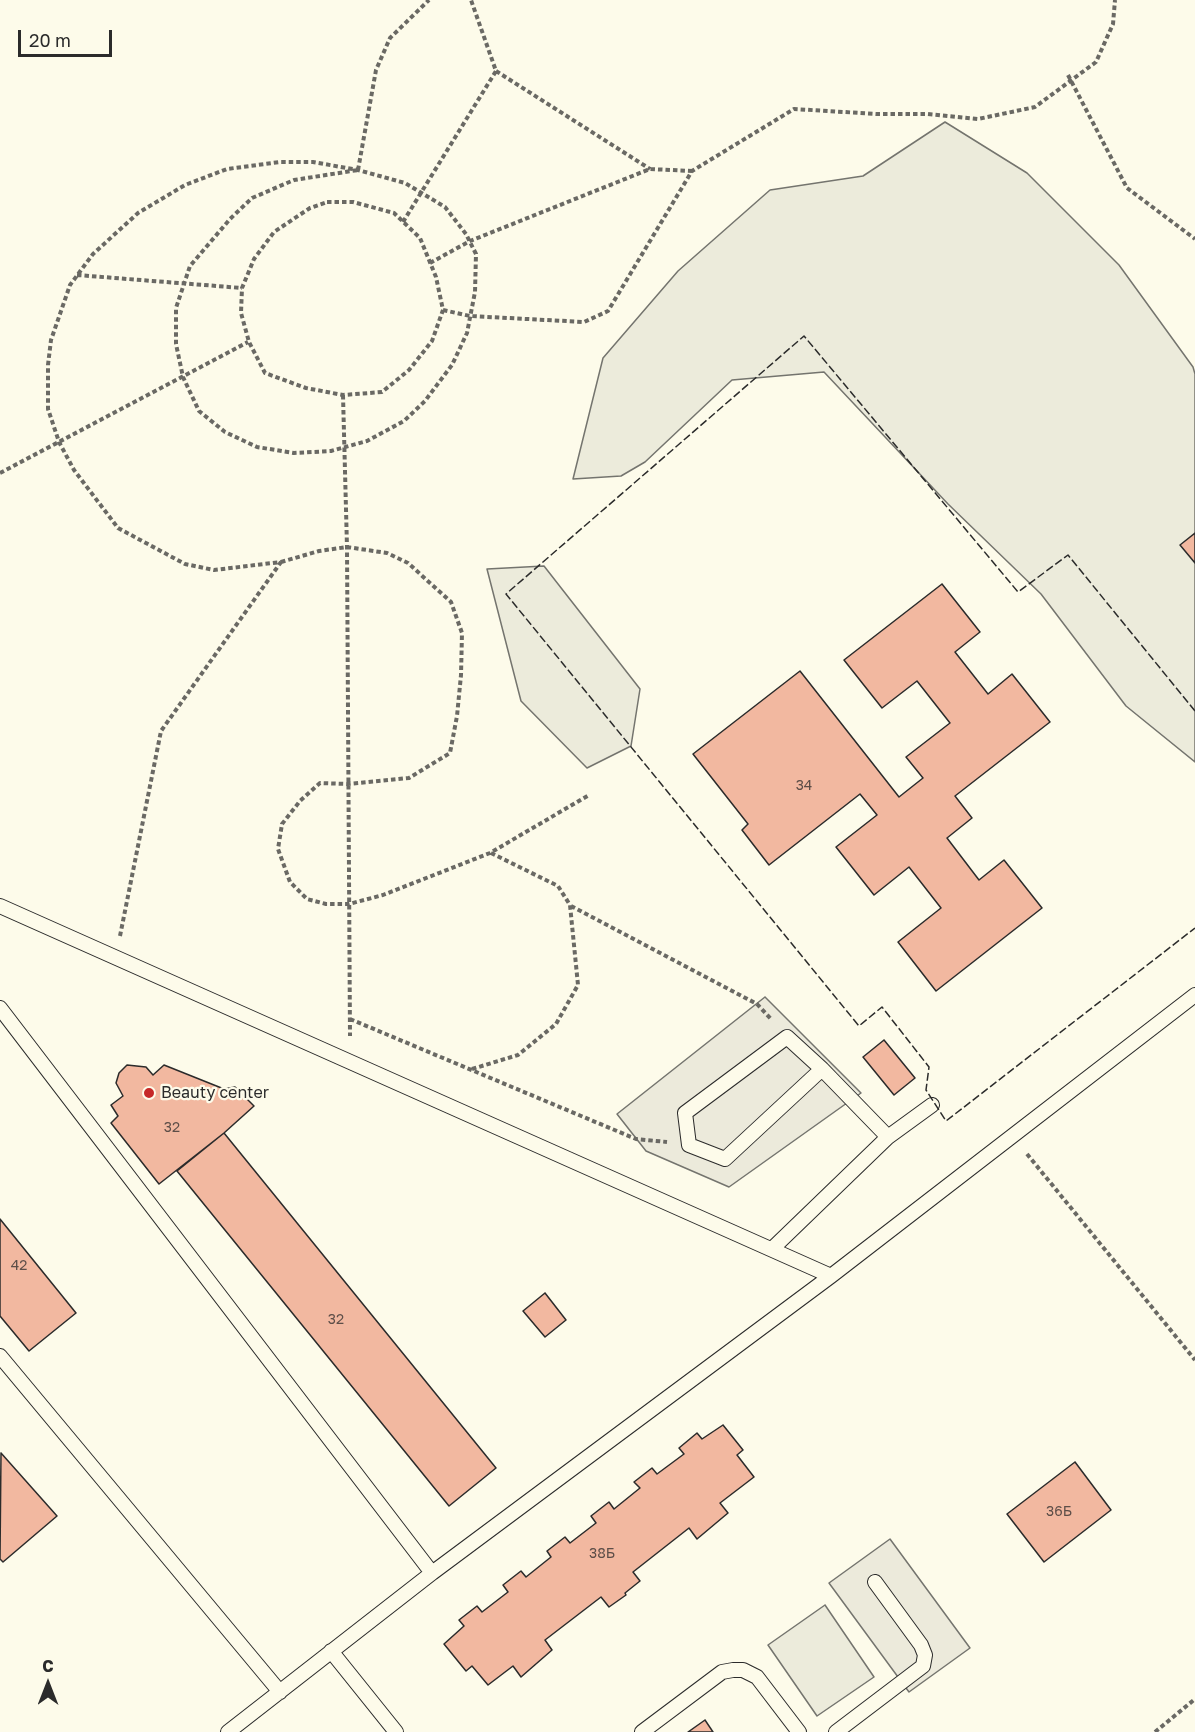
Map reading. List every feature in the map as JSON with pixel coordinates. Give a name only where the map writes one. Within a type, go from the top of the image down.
[{"type":"lane","points":[[0,906],[773,1248],[831,1276]]},
{"type":"lane","points":[[228,1732],[432,1573],[831,1276],[1195,995]]},
{"type":"lane","points":[[0,1008],[432,1573]]},
{"type":"lane","points":[[822,1070],[725,1160],[689,1145],[685,1113],[787,1037],[822,1070],[888,1137]]},
{"type":"lane","points":[[773,1248],[888,1137],[932,1105]]},
{"type":"lane","points":[[0,1356],[279,1692]]},
{"type":"lane","points":[[836,1732],[923,1666],[925,1654],[921,1645],[874,1582]]},
{"type":"lane","points":[[331,1651],[396,1732]]},
{"type":"lane","points":[[642,1732],[722,1672],[733,1670],[743,1670],[758,1677],[799,1732]]},
{"type":"path","points":[[358,170],[376,70],[390,38],[429,0]]},
{"type":"path","points":[[471,0],[496,71],[650,169]]},
{"type":"path","points":[[442,310],[471,316],[584,322],[608,311],[692,171],[794,109],[877,114],[928,114],[978,119],[1035,107],[1096,62],[1113,24],[1115,0]]},
{"type":"path","points":[[403,222],[496,71]]},
{"type":"path","points":[[1068,75],[1127,188],[1195,239]]},
{"type":"path","points":[[358,170],[294,180],[252,198],[230,219],[190,266],[176,308],[176,344],[183,377],[199,411],[225,432],[257,447],[294,453],[331,451],[368,441],[404,421],[425,401],[452,365],[467,333],[475,292],[476,254],[470,241],[445,207],[405,183],[358,170],[313,162],[280,162],[227,169],[185,185],[138,213],[93,254],[70,285],[51,340],[48,365],[48,409],[59,442],[74,470],[118,528],[185,564],[214,570],[281,562],[319,551],[348,547],[387,553],[408,563],[451,602],[462,633],[458,706],[450,753],[409,778],[348,784],[320,783],[300,801],[282,824],[278,849],[290,882],[307,899],[326,904],[349,904],[383,895],[490,853],[589,795]]},
{"type":"path","points":[[430,262],[470,241],[650,169],[692,171]]},
{"type":"path","points":[[327,202],[353,202],[394,213],[420,238],[430,262],[436,277],[442,310],[432,340],[409,370],[382,392],[343,395],[306,388],[265,373],[249,342],[241,313],[242,288],[255,259],[274,232],[310,208],[327,202]]},
{"type":"path","points":[[77,275],[242,288]]},
{"type":"path","points":[[0,474],[249,342]]},
{"type":"path","points":[[343,395],[348,547],[350,1061]]},
{"type":"path","points":[[116,957],[161,731],[281,562]]},
{"type":"path","points":[[472,1069],[518,1055],[556,1024],[579,985],[570,905],[558,886],[490,853]]},
{"type":"path","points":[[570,905],[757,1004],[787,1037]]},
{"type":"path","points":[[350,1019],[636,1138],[689,1145]]},
{"type":"path","points":[[1012,1136],[1195,1360]]},
{"type":"path","points":[[1155,1732],[1195,1699]]},
{"type":"shaded area","points":[[945,122],[1027,173],[1119,265],[1193,367],[1195,374],[1195,762],[1126,706],[1041,594],[948,504],[824,372],[732,380],[645,462],[621,476],[573,479],[603,358],[678,271],[770,190],[863,176]]},
{"type":"shaded area","points":[[544,566],[640,689],[631,746],[587,768],[521,701],[487,569]]},
{"type":"shaded area","points":[[765,997],[861,1093],[729,1187],[646,1151],[617,1114]]},
{"type":"shaded area","points":[[890,1539],[970,1648],[909,1692],[829,1583]]},
{"type":"shaded area","points":[[825,1605],[874,1677],[817,1716],[768,1645]]},
{"type":"building","points":[[1195,533],[1195,563],[1180,545]]},
{"type":"building","points":[[942,584],[980,632],[955,652],[988,694],[1012,674],[1050,722],[955,796],[972,818],[947,838],[979,880],[1004,860],[1042,908],[936,991],[898,942],[941,908],[909,867],[874,895],[836,847],[877,815],[860,794],[769,865],[742,830],[748,824],[693,754],[800,671],[899,797],[923,778],[906,757],[950,723],[917,681],[882,708],[844,660]]},
{"type":"building","points":[[884,1040],[915,1078],[894,1095],[863,1057]]},
{"type":"building","points":[[127,1065],[146,1067],[153,1075],[164,1065],[224,1089],[235,1087],[254,1106],[224,1133],[159,1184],[111,1123],[118,1116],[111,1105],[123,1096],[116,1083],[119,1073]]},
{"type":"building","points":[[224,1133],[496,1468],[449,1506],[177,1171]]},
{"type":"building","points":[[0,1219],[76,1313],[29,1351],[0,1316]]},
{"type":"building","points":[[545,1293],[566,1320],[545,1337],[523,1311]]},
{"type":"building","points":[[723,1425],[743,1450],[737,1455],[754,1477],[720,1503],[728,1513],[697,1539],[689,1528],[633,1572],[640,1581],[625,1593],[626,1595],[609,1607],[601,1597],[545,1640],[552,1650],[521,1677],[513,1666],[488,1685],[472,1666],[466,1671],[444,1644],[464,1626],[459,1620],[477,1606],[482,1612],[508,1592],[503,1585],[521,1571],[526,1577],[551,1557],[547,1551],[565,1537],[570,1543],[596,1523],[591,1516],[609,1502],[614,1509],[640,1488],[634,1482],[652,1468],[657,1474],[684,1454],[679,1448],[697,1433],[702,1439]]},
{"type":"building","points":[[1,1453],[57,1516],[3,1562],[0,1559]]},
{"type":"building","points":[[1075,1462],[1111,1510],[1044,1562],[1007,1514]]},
{"type":"building","points":[[705,1720],[713,1732],[688,1732]]},
{"type":"fence","points":[[1195,711],[1068,555],[1018,592],[804,336],[506,594],[859,1026],[882,1007],[929,1067],[926,1090],[946,1121],[1195,928]]},
{"type":"place","name":"Beauty center","points":[[149,1093]]}]
